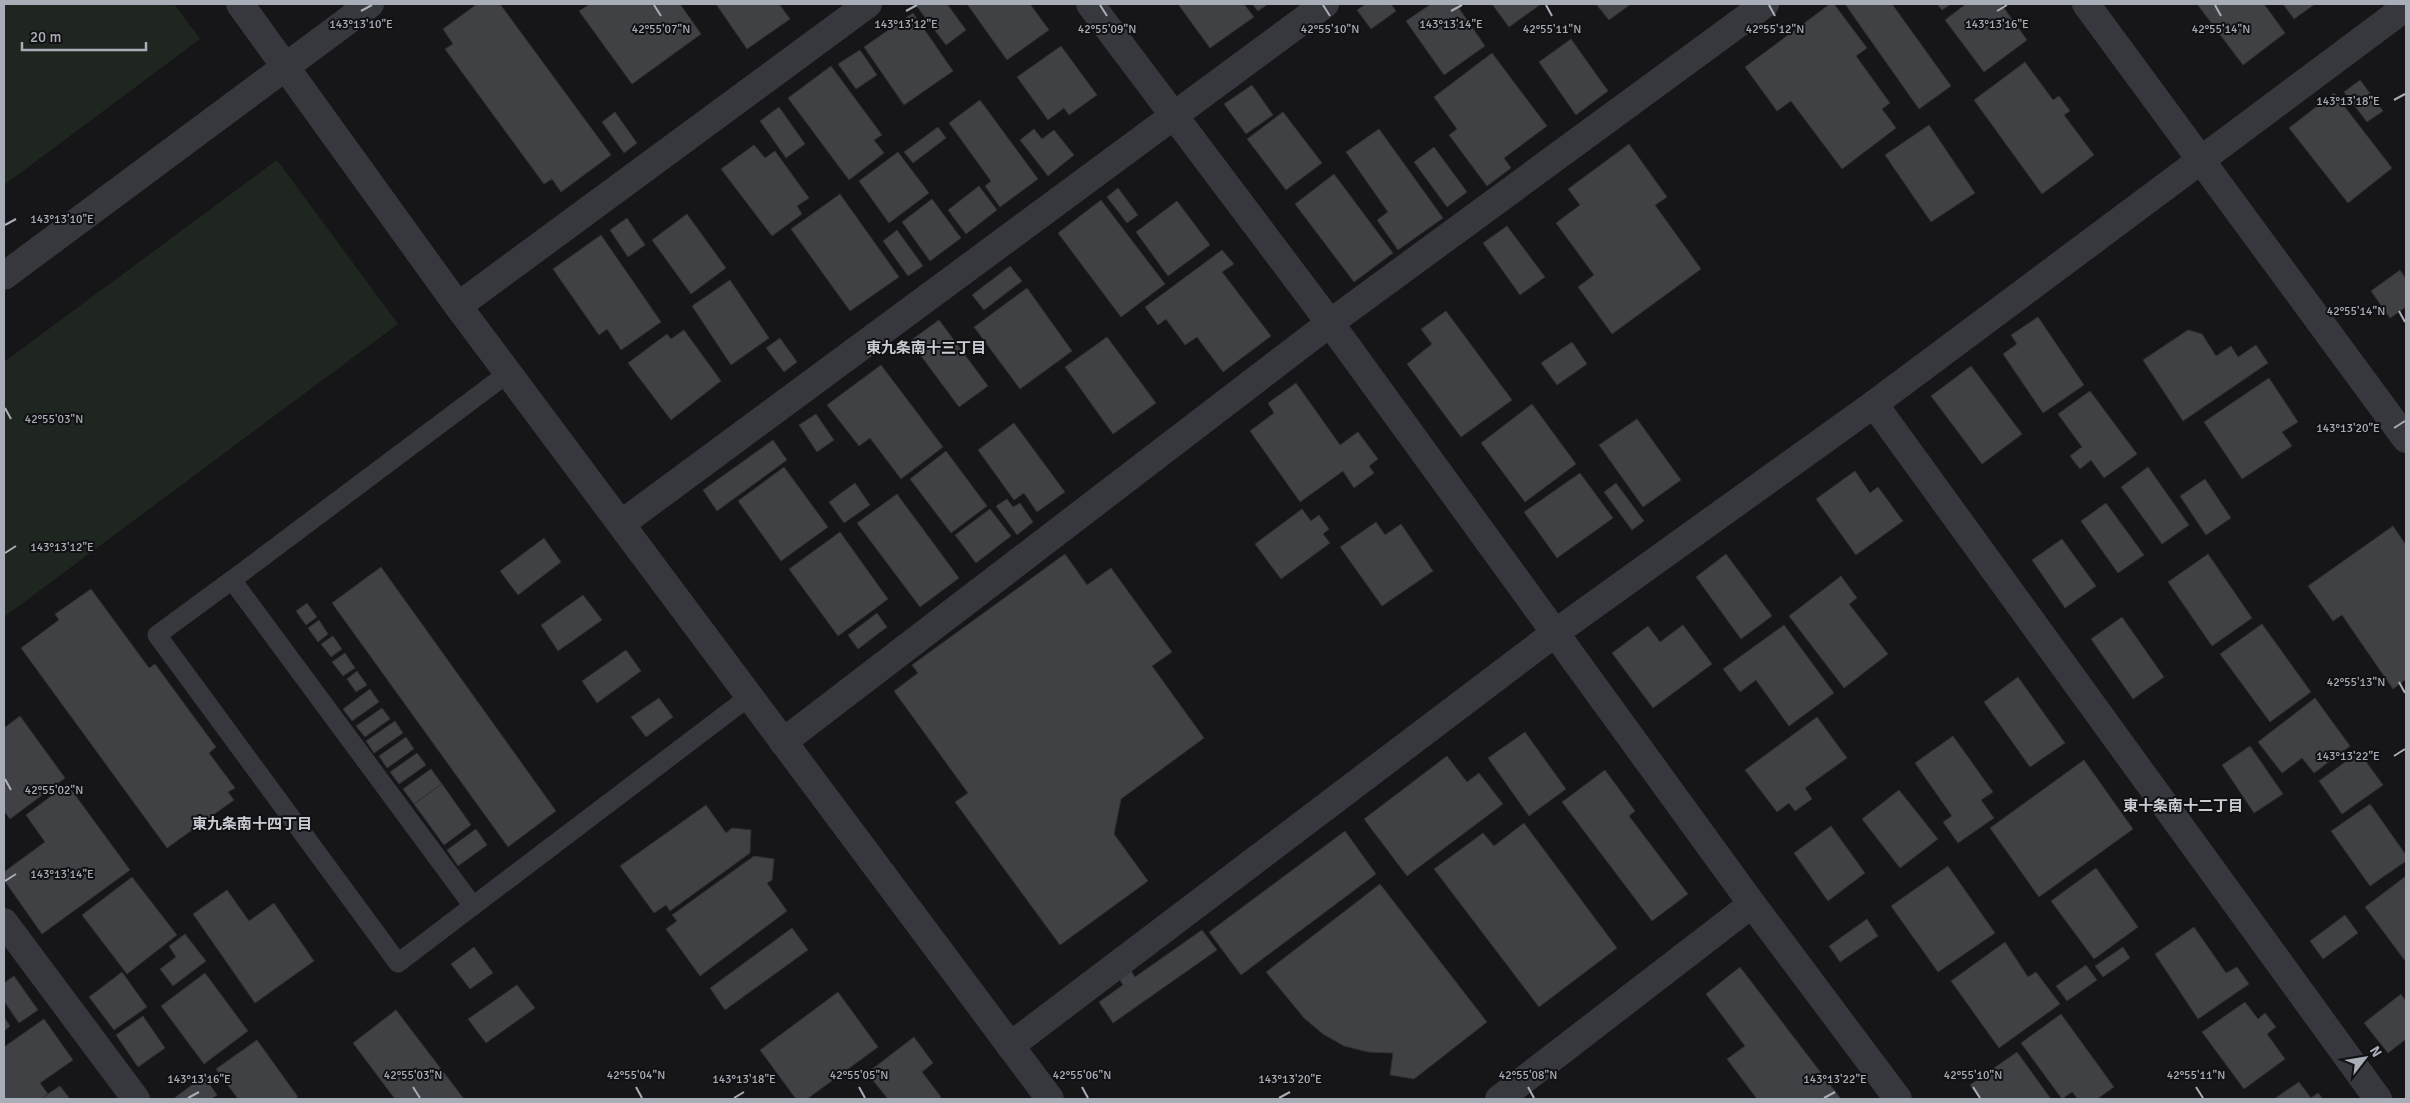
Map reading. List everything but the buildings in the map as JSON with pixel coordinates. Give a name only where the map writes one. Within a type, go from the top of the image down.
[{"type":"street","points":[[240,4],[458,306],[1050,1099]]},
{"type":"street","points":[[4,276],[370,4]]},
{"type":"street","points":[[458,306],[868,4]]},
{"type":"street","points":[[1090,4],[1330,323],[1752,904],[1898,1099]]},
{"type":"street","points":[[621,524],[1325,4]]},
{"type":"street","points":[[783,742],[1330,323],[1765,4]]},
{"type":"street","points":[[2086,4],[2406,439]]},
{"type":"street","points":[[1010,1046],[1555,633],[1874,404],[2406,7]]},
{"type":"street","points":[[1874,404],[2378,1099]]},
{"type":"street","points":[[1498,1099],[1752,904]]},
{"type":"street","points":[[4,922],[136,1099]]},
{"type":"lane","points":[[508,373],[157,635],[398,963],[750,696]]},
{"type":"lane","points":[[232,580],[474,906]]},
{"type":"shaded area","points":[[4,4],[174,4],[200,39],[4,185]]},
{"type":"shaded area","points":[[277,160],[398,324],[4,617],[4,362]]},
{"type":"district","name":"東九条南十三丁目","points":[[926,348]]},
{"type":"district","name":"東十条南十二丁目","points":[[2183,806]]},
{"type":"district","name":"東九条南十四丁目","points":[[252,824]]}]
